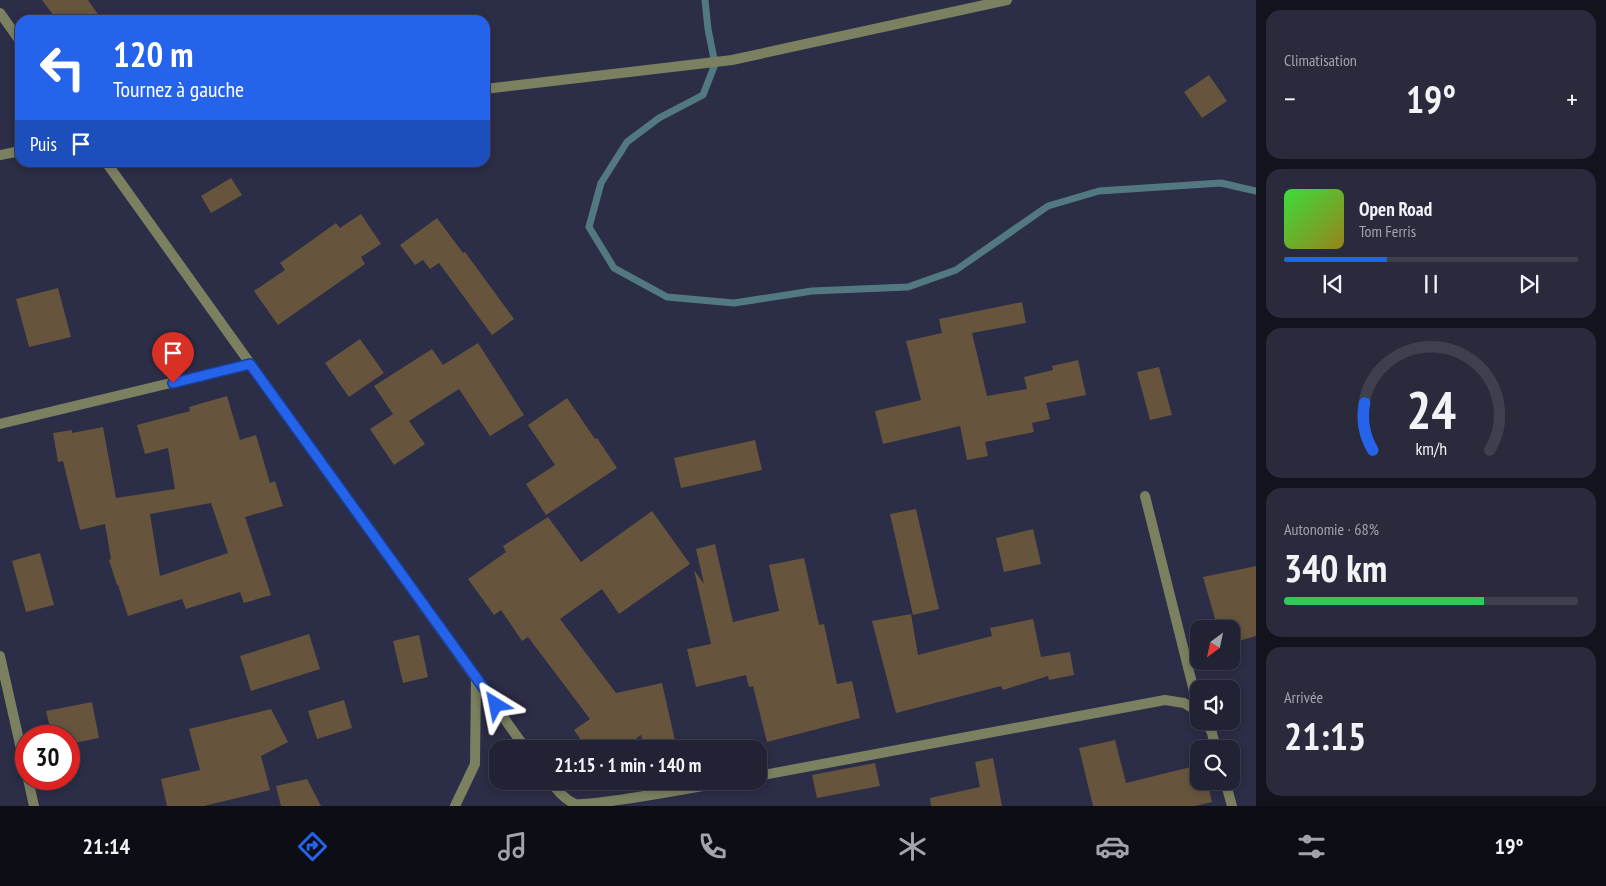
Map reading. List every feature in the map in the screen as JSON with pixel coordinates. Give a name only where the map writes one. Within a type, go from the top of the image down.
[{"type":"street","points":[[490,88],[732,60],[1007,0]]},
{"type":"street","points":[[0,14],[15,35]]},
{"type":"street","points":[[0,155],[15,152]]},
{"type":"street","points":[[110,167],[476,676],[520,740]]},
{"type":"street","points":[[0,424],[250,364]]},
{"type":"street","points":[[1145,496],[1191,680]]},
{"type":"street","points":[[0,656],[16,725]]},
{"type":"street","points":[[455,806],[475,764],[476,676]]},
{"type":"street","points":[[767,774],[1165,700],[1184,703],[1190,706]]},
{"type":"street","points":[[30,790],[34,806]]},
{"type":"street","points":[[557,790],[576,805],[602,805],[682,790]]},
{"type":"street","points":[[1228,790],[1232,806]]},
{"type":"building","points":[[42,0],[88,0],[98,15],[53,15]]},
{"type":"building","points":[[1209,75],[1227,101],[1202,118],[1184,92]]},
{"type":"building","points":[[231,178],[242,195],[211,213],[201,196]]},
{"type":"building","points":[[361,214],[381,244],[361,257],[365,264],[278,325],[254,291],[285,270],[280,263],[336,223],[340,228]]},
{"type":"building","points":[[437,218],[463,253],[465,252],[514,319],[492,335],[439,263],[430,269],[423,260],[415,265],[400,245]]},
{"type":"building","points":[[58,288],[71,337],[29,347],[16,299]]},
{"type":"building","points":[[1022,302],[1026,323],[972,333],[987,396],[1027,389],[1024,377],[1053,370],[1052,366],[1078,360],[1086,395],[1046,403],[1050,419],[1032,423],[1034,432],[985,442],[988,456],[967,460],[960,426],[883,444],[875,411],[921,400],[906,341],[942,333],[939,319]]},
{"type":"building","points":[[360,339],[384,373],[349,397],[325,363]]},
{"type":"building","points":[[478,343],[524,415],[490,436],[459,389],[409,421],[425,444],[394,465],[370,429],[393,414],[374,386],[432,349],[443,365]]},
{"type":"building","points":[[1159,367],[1172,415],[1150,420],[1137,372]]},
{"type":"building","points":[[227,396],[240,440],[256,435],[270,483],[275,481],[283,506],[245,517],[271,595],[244,603],[240,592],[186,609],[182,599],[128,616],[109,560],[111,559],[105,524],[80,530],[63,461],[58,462],[53,433],[72,430],[72,433],[103,427],[116,498],[175,489],[168,448],[145,454],[137,425],[190,411],[189,407]],"holes":[[[211,503],[228,553],[160,576],[150,514]]]},
{"type":"building","points":[[567,398],[617,468],[546,515],[526,484],[555,465],[528,425]]},
{"type":"building","points":[[755,440],[762,470],[681,488],[674,458]]},
{"type":"building","points":[[916,509],[939,609],[913,615],[890,514]]},
{"type":"building","points":[[652,511],[690,564],[619,614],[602,589],[560,619],[616,693],[662,683],[675,740],[642,740],[641,735],[634,740],[581,740],[574,730],[590,719],[528,637],[522,641],[501,610],[494,615],[468,579],[506,552],[503,546],[548,517],[581,562]]},
{"type":"building","points":[[1033,529],[1041,564],[1004,572],[996,538]]},
{"type":"building","points":[[715,544],[733,622],[779,611],[769,565],[804,558],[819,625],[824,624],[837,684],[852,681],[860,718],[767,742],[753,686],[749,687],[746,675],[696,687],[687,649],[711,644],[694,570],[704,584],[696,549]]},
{"type":"building","points":[[40,553],[54,605],[26,612],[12,561]]},
{"type":"building","points":[[1256,566],[1256,636],[1240,640],[1240,620],[1215,620],[1203,577]]},
{"type":"building","points":[[911,614],[918,655],[992,636],[990,628],[1033,619],[1041,657],[1070,652],[1074,675],[1049,680],[1048,676],[1003,690],[1001,686],[896,713],[872,621]]},
{"type":"building","points":[[309,634],[320,669],[251,691],[240,656]]},
{"type":"building","points":[[419,635],[428,677],[403,683],[393,641]]},
{"type":"building","points":[[344,700],[352,728],[317,739],[308,711]]},
{"type":"building","points":[[92,702],[99,738],[80,742],[80,725],[49,725],[46,711]]},
{"type":"building","points":[[271,709],[288,742],[261,756],[270,790],[204,806],[167,806],[161,779],[200,770],[189,729]]},
{"type":"building","points":[[1115,740],[1126,783],[1190,767],[1190,790],[1209,790],[1212,802],[1195,806],[1093,806],[1079,748]]},
{"type":"building","points":[[993,758],[1002,806],[931,806],[930,798],[980,787],[975,762]]},
{"type":"building","points":[[875,763],[880,786],[817,798],[812,775]]},
{"type":"building","points":[[307,779],[321,806],[281,806],[276,786]]},
{"type":"waterway","points":[[705,0],[708,29],[715,64],[703,95],[659,118],[627,142],[601,183],[589,227],[614,268],[667,297],[734,303],[812,291],[908,287],[956,270],[1048,206],[1099,191],[1221,183],[1256,191]]},
{"type":"route","points":[[173,383],[250,364],[496,705]]}]
